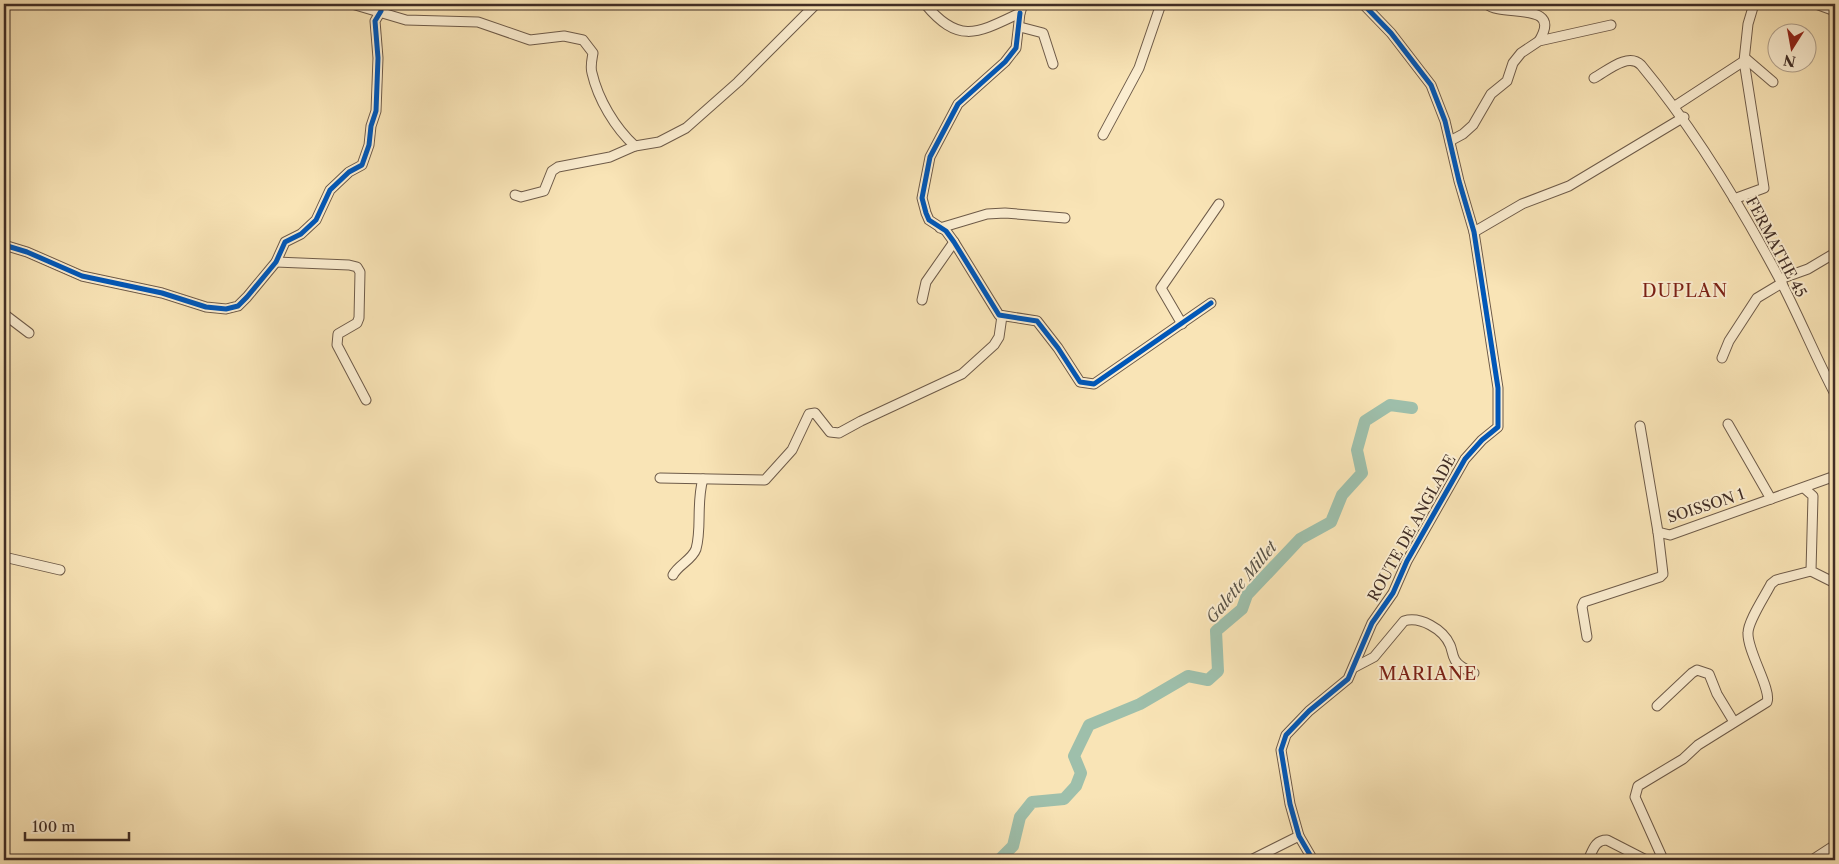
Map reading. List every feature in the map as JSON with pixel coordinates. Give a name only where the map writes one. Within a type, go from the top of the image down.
[{"type":"street","points":[[352,4],[377,8],[406,20],[478,22],[530,40],[564,36],[583,40],[593,53],[591,71],[610,116],[619,132],[635,146]]},
{"type":"street","points":[[515,195],[522,197],[544,191],[552,171],[558,167],[610,157],[635,146],[659,142],[686,128],[738,82],[816,4]]},
{"type":"street","points":[[925,4],[938,19],[962,32],[980,32],[1022,8]]},
{"type":"street","points":[[1103,135],[1139,68],[1160,4]]},
{"type":"street","points":[[1487,4],[1491,8],[1498,9],[1507,4],[1537,5],[1542,9],[1545,17],[1539,41]]},
{"type":"street","points":[[1734,199],[1764,188],[1744,59],[1748,24],[1754,4]]},
{"type":"street","points":[[1816,4],[1835,11]]},
{"type":"street","name":"ROUTE DE ANGLADE","points":[[1313,860],[1299,836],[1290,804],[1281,750],[1286,735],[1309,711],[1340,688],[1348,679],[1355,667],[1372,623],[1393,593],[1407,561],[1465,459],[1482,440],[1498,427],[1498,388],[1474,232],[1459,181],[1445,121],[1431,85],[1391,33],[1366,5]]},
{"type":"street","points":[[4,245],[27,252],[82,276],[162,293],[194,304],[217,309],[238,306],[276,262],[285,242],[300,234],[316,220],[330,190],[349,172],[362,165],[369,145],[376,111],[378,58],[375,21],[377,8]]},
{"type":"street","points":[[1022,8],[1016,48],[1005,62],[958,104],[930,157],[922,198],[929,220],[954,242],[997,311],[1002,316],[1037,321],[1058,348],[1080,382],[1088,385],[1109,374],[1211,303]]},
{"type":"street","points":[[1450,141],[1463,134],[1473,125],[1491,94],[1507,81],[1513,63],[1521,53],[1539,41],[1611,25]]},
{"type":"street","points":[[1020,27],[1044,34],[1053,64]]},
{"type":"street","points":[[1744,59],[1773,82]]},
{"type":"street","points":[[1675,106],[1744,59]]},
{"type":"street","name":"FERMATHE 45","points":[[1594,78],[1626,60],[1634,60],[1641,64],[1684,117],[1781,281],[1813,352],[1835,394]]},
{"type":"street","points":[[1474,232],[1522,204],[1569,186],[1684,117]]},
{"type":"street","points":[[1182,324],[1161,288],[1220,204]]},
{"type":"street","points":[[940,228],[987,214],[1015,213],[1043,218],[1065,218]]},
{"type":"street","points":[[922,300],[926,282],[954,242]]},
{"type":"street","points":[[1722,358],[1729,341],[1757,298],[1781,281],[1835,254]]},
{"type":"street","points":[[276,262],[349,265],[357,267],[360,272],[358,322],[338,334],[337,345],[366,400]]},
{"type":"street","points":[[4,314],[29,333]]},
{"type":"street","points":[[660,478],[766,480],[792,450],[809,414],[818,415],[830,432],[840,433],[869,417],[962,374],[994,345],[999,337],[1002,316]]},
{"type":"street","points":[[1728,424],[1772,499]]},
{"type":"street","name":"SOISSON 1","points":[[1640,426],[1658,532],[1670,534],[1835,476]]},
{"type":"street","points":[[673,575],[676,568],[688,560],[696,549],[699,494],[703,480]]},
{"type":"street","points":[[1804,488],[1811,492],[1814,501],[1811,571]]},
{"type":"street","points":[[1587,637],[1582,606],[1584,602],[1660,577],[1663,574],[1658,532]]},
{"type":"street","points":[[4,557],[60,570]]},
{"type":"street","points":[[1661,860],[1662,857],[1635,797],[1638,786],[1683,759],[1698,745],[1765,704],[1769,698],[1757,668],[1748,637],[1749,625],[1771,584],[1776,580],[1811,571],[1835,583]]},
{"type":"street","points":[[1355,667],[1374,657],[1404,621],[1411,619],[1420,620],[1439,631],[1450,644],[1455,660],[1463,669],[1474,673]]},
{"type":"street","points":[[1657,706],[1692,673],[1697,670],[1703,671],[1709,674],[1717,694],[1734,722]]},
{"type":"street","points":[[1251,860],[1264,858],[1299,836]]},
{"type":"street","points":[[1588,860],[1594,847],[1602,840],[1607,840],[1646,860]]},
{"type":"street","points":[[1812,860],[1835,845]]},
{"type":"waterway","name":"Galette Millet","points":[[999,860],[1013,846],[1020,817],[1032,802],[1064,799],[1076,786],[1081,773],[1074,756],[1089,725],[1140,704],[1188,676],[1208,680],[1218,671],[1216,631],[1242,609],[1247,595],[1300,539],[1331,522],[1342,495],[1362,473],[1357,450],[1365,421],[1390,405],[1412,408]]},
{"type":"cycle path","points":[[1313,860],[1299,836],[1290,804],[1281,750],[1286,735],[1309,711],[1348,679],[1372,623],[1393,593],[1407,561],[1465,459],[1482,440],[1498,427],[1498,388],[1474,232],[1459,181],[1445,121],[1431,85],[1391,33],[1363,4]]},
{"type":"cycle path","points":[[4,245],[27,252],[82,276],[162,293],[206,307],[226,309],[238,306],[276,262],[285,242],[301,234],[316,220],[330,190],[349,172],[362,165],[369,145],[371,126],[376,111],[378,58],[375,21],[381,11]]},
{"type":"cycle path","points":[[1020,13],[1016,48],[1005,62],[958,104],[930,157],[922,198],[929,220],[946,231],[999,315],[1037,321],[1058,348],[1080,382],[1094,384],[1211,303]]},
{"type":"district","name":"DUPLAN","points":[[1685,291]]},
{"type":"district","name":"MARIANE","points":[[1428,674]]}]
